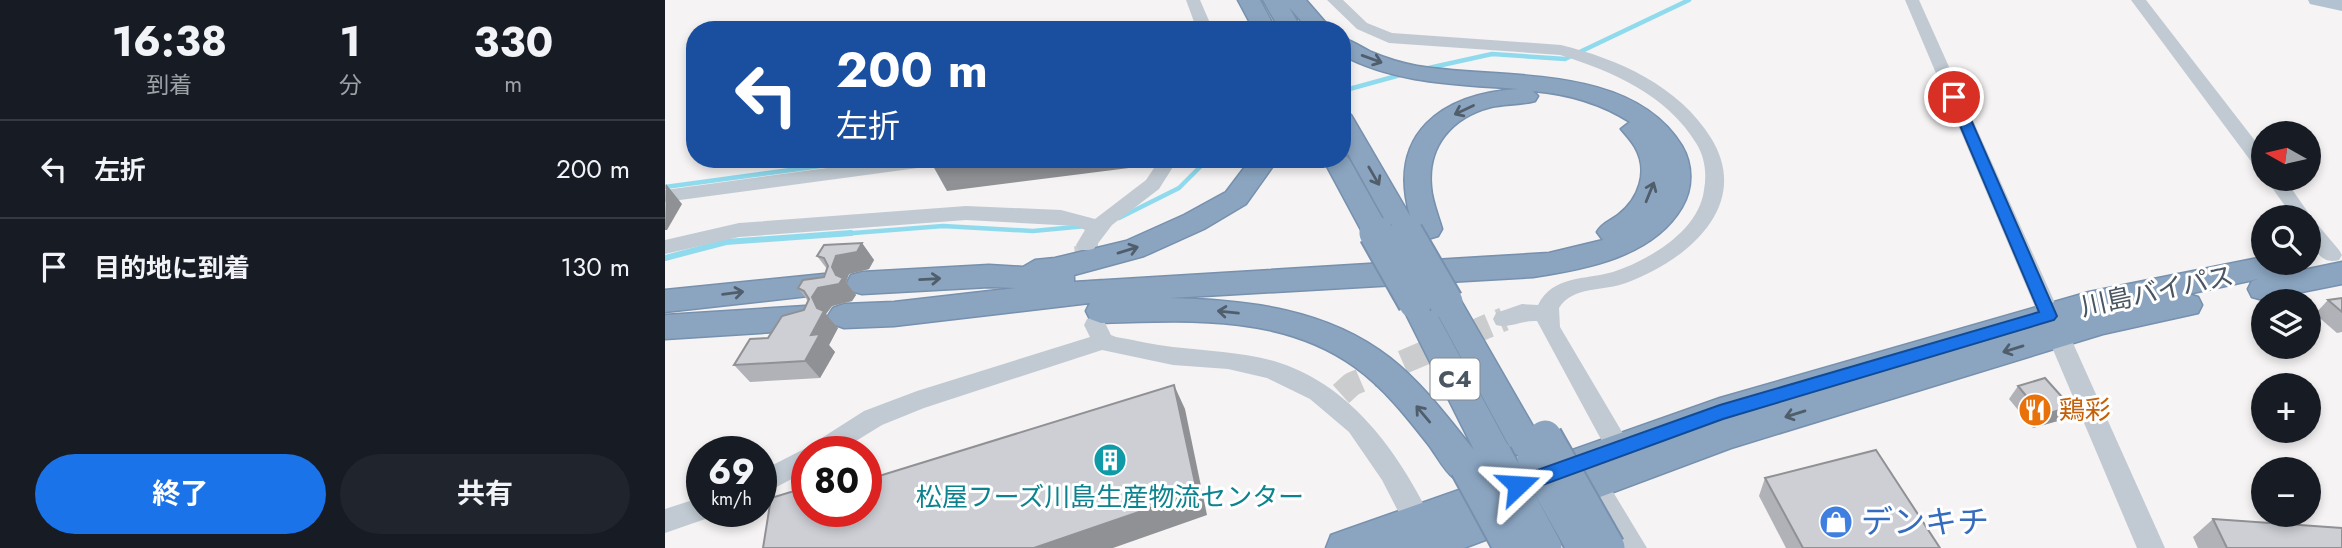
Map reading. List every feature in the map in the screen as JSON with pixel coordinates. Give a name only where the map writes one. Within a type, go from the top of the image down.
[{"type":"highway","points":[[1249,0],[1259,21]]},
{"type":"highway","points":[[1274,0],[1286,21]]},
{"type":"highway","points":[[1294,0],[1313,21]]},
{"type":"highway","points":[[894,314],[1059,294],[1533,267],[1586,259],[1619,246],[1657,223],[1669,208],[1677,190],[1678,173],[1674,156],[1654,128],[1631,110],[1609,98],[1566,86],[1410,71],[1351,51]]},
{"type":"highway","points":[[989,276],[1062,279],[1535,252],[1589,241],[1616,229],[1638,212],[1652,195],[1654,158],[1644,139],[1618,115],[1591,104],[1543,96],[1510,96],[1486,100],[1457,112],[1431,131],[1422,147],[1417,187],[1403,231],[1441,301]]},
{"type":"highway","name":"C4","points":[[1351,137],[1441,301],[1508,451],[1545,548]]},
{"type":"highway","points":[[862,283],[989,276],[1055,269],[1134,249],[1194,222],[1236,198],[1258,168]]},
{"type":"highway","name":"C4","points":[[1344,168],[1403,231]]},
{"type":"highway","name":"川島バイパス","points":[[1423,540],[1619,449],[1720,412],[2053,326],[2103,322],[2331,260]]},
{"type":"highway","name":"川島バイパス","points":[[1345,548],[1423,540],[1595,485],[1726,435],[2053,326],[2089,303],[2251,270]]},
{"type":"highway","points":[[665,301],[824,285]]},
{"type":"highway","name":"C4","points":[[1441,301],[1508,451],[1584,548]]},
{"type":"highway","points":[[844,316],[1194,309],[1239,313],[1287,323],[1328,336],[1364,356],[1406,393],[1508,451],[1511,548]]},
{"type":"highway","points":[[665,327],[805,318]]},
{"type":"highway","name":"C4","points":[[1508,451],[1608,548]]},
{"type":"main road","points":[[2317,0],[2342,5]]},
{"type":"street","points":[[1193,0],[1201,21]]},
{"type":"street","points":[[1335,0],[1362,26],[1389,38],[1561,50],[1584,56],[1661,94],[1684,113],[1708,143],[1717,174],[1713,200],[1699,227],[1678,247],[1651,264],[1617,279],[1563,290],[1550,301],[1545,314],[1549,328],[1619,449]]},
{"type":"street","points":[[1912,0],[2151,548]]},
{"type":"street","points":[[2138,0],[2251,148]]},
{"type":"street","points":[[665,196],[873,168]]},
{"type":"street","points":[[1086,246],[1101,222],[1156,184],[1166,168]]},
{"type":"street","points":[[665,247],[704,236],[753,228],[966,213],[1061,217],[1101,222]]},
{"type":"street","points":[[2321,244],[2331,260]]},
{"type":"street","points":[[1504,319],[1522,312],[1545,314]]},
{"type":"street","points":[[843,436],[873,418],[1099,333],[1133,349],[1228,360],[1272,370],[1336,398],[1391,472],[1423,540]]},
{"type":"street","points":[[1595,485],[1633,548]]},
{"type":"street","points":[[665,521],[686,514]]},
{"type":"building","points":[[862,243],[857,252],[836,256],[832,267],[836,275],[843,278],[839,284],[818,288],[812,297],[817,308],[824,311],[811,335],[820,334],[805,361],[734,365],[750,339],[768,338],[782,316],[804,310],[809,299],[804,291],[798,288],[803,280],[824,277],[828,266],[824,258],[817,256],[824,245]]},
{"type":"building","points":[[2342,298],[2342,312],[2328,300]]},
{"type":"building","points":[[2045,378],[2071,407],[2042,415],[2018,386]]},
{"type":"building","name":"松屋フーズ川島生産物流センター","points":[[1174,385],[1197,492],[1034,548],[763,548],[766,527],[777,527],[777,496],[791,492],[791,527],[882,527],[882,475]]},
{"type":"building","name":"デンキチ","points":[[1876,450],[1940,548],[1803,548],[1765,478]]},
{"type":"building","points":[[2213,519],[2251,522],[2251,527],[2342,528],[2342,548],[2227,548]]},
{"type":"waterway","points":[[1424,69],[1492,54],[1565,59],[1689,0]]},
{"type":"waterway","points":[[1351,89],[1404,74]]},
{"type":"waterway","points":[[665,187],[805,168]]},
{"type":"waterway","points":[[1119,218],[1179,188],[1199,168]]},
{"type":"waterway","points":[[828,235],[943,226],[1033,231],[1086,226]]},
{"type":"waterway","points":[[665,258],[726,242],[851,233]]},
{"type":"tunnel","points":[[1086,245],[1093,309]]},
{"type":"tunnel","points":[[1341,394],[1352,384],[1504,319]]},
{"type":"place","name":"鶏彩","points":[[2035,410]]},
{"type":"place","name":"松屋フーズ川島生産物流センター","points":[[1110,460]]},
{"type":"place","name":"デンキチ","points":[[1836,522]]},
{"type":"route","points":[[1518,485],[1720,412],[2049,316],[1954,97]]}]
